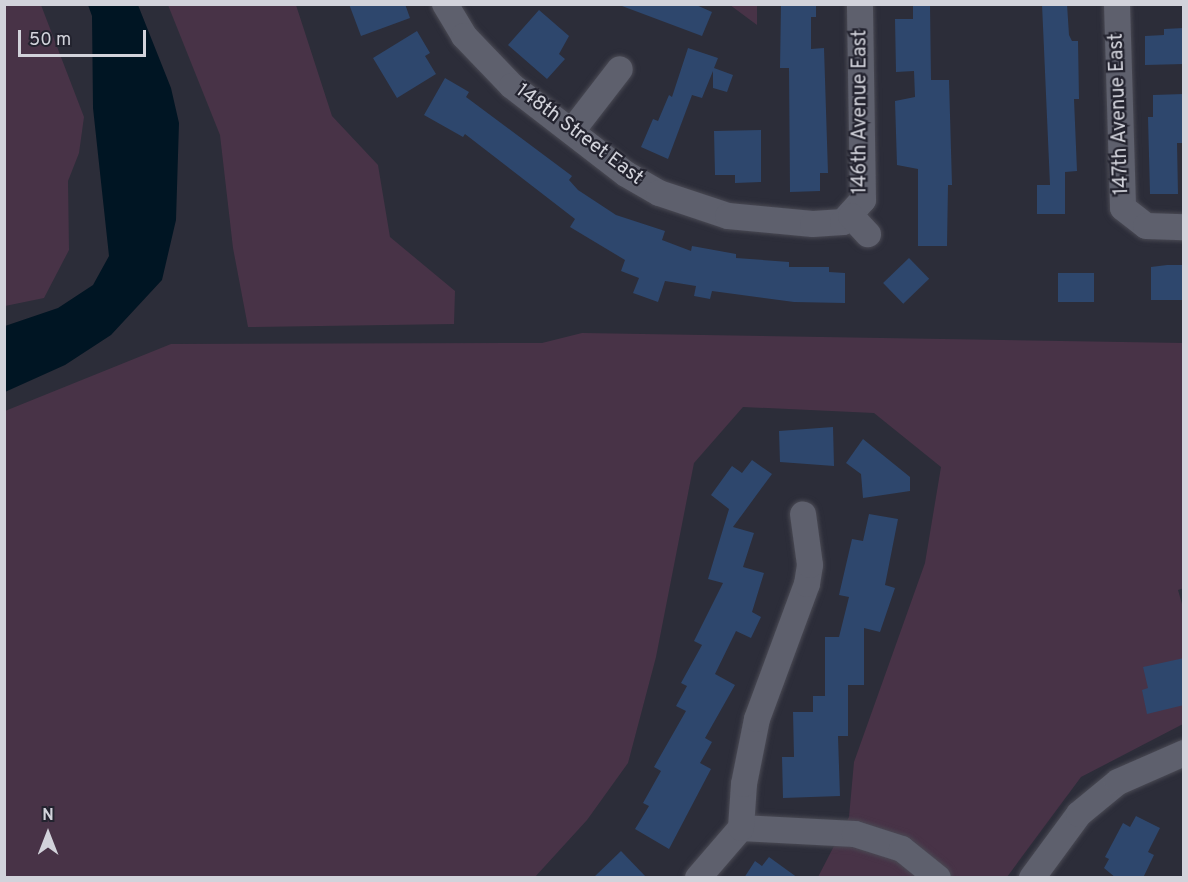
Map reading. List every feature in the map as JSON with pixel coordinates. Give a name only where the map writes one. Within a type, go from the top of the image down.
[{"type":"street","name":"148th Street East","points":[[445,4],[464,36],[512,86],[626,174],[659,193],[701,208],[775,223],[860,225]]},
{"type":"street","name":"146th Avenue East","points":[[860,4],[865,191],[860,225]]},
{"type":"street","name":"147th Avenue East","points":[[1117,4],[1123,208],[1134,220],[1152,227],[1184,227]]},
{"type":"street","points":[[572,132],[620,69]]},
{"type":"street","points":[[698,878],[741,828],[744,784],[757,719],[807,585],[810,565],[803,514]]},
{"type":"street","points":[[1032,878],[1079,814],[1130,775],[1184,753]]},
{"type":"street","points":[[741,828],[855,834],[902,849],[938,878]]},
{"type":"shaded area","points":[[4,5],[41,5],[84,117],[79,153],[68,181],[69,250],[44,298],[5,306]]},
{"type":"shaded area","points":[[168,5],[296,5],[332,116],[378,165],[390,237],[455,291],[454,324],[248,327],[233,248],[220,135]]},
{"type":"shaded area","points":[[730,5],[757,5],[757,25]]},
{"type":"shaded area","points":[[582,333],[1183,343],[1184,588],[1178,590],[1184,611],[1183,724],[1081,777],[1007,877],[818,877],[849,817],[854,762],[925,563],[941,467],[874,413],[743,407],[694,463],[656,657],[628,763],[587,820],[535,877],[5,877],[5,411],[171,344],[542,343]]},
{"type":"water","points":[[88,5],[138,5],[171,88],[179,123],[176,220],[162,280],[111,335],[65,365],[5,392],[5,326],[58,308],[93,285],[109,256],[93,108],[92,16]]},
{"type":"building","points":[[349,4],[405,4],[410,18],[361,36]]},
{"type":"building","points":[[694,4],[712,12],[702,36],[622,6]]},
{"type":"building","points":[[781,4],[816,4],[816,17],[811,17],[811,49],[824,48],[828,173],[820,173],[820,191],[790,192],[789,68],[780,68]]},
{"type":"building","points":[[913,4],[930,4],[931,80],[949,80],[952,185],[948,185],[947,246],[918,246],[918,169],[897,165],[895,101],[915,97],[914,71],[896,72],[895,19],[913,19]]},
{"type":"building","points":[[1042,4],[1067,4],[1069,35],[1072,41],[1078,41],[1079,99],[1074,99],[1077,171],[1065,172],[1065,214],[1037,214],[1037,185],[1050,185]]},
{"type":"building","points":[[539,10],[569,36],[559,54],[565,59],[547,79],[508,45]]},
{"type":"building","points":[[1184,28],[1184,64],[1145,65],[1145,36],[1164,35],[1164,29]]},
{"type":"building","points":[[417,31],[430,53],[425,56],[436,74],[397,98],[373,58]]},
{"type":"building","points":[[688,48],[718,58],[714,68],[733,75],[727,92],[713,88],[713,71],[702,98],[692,95],[668,159],[641,147],[653,119],[658,121],[669,95],[672,97]]},
{"type":"building","points":[[445,78],[469,92],[466,97],[572,176],[569,180],[578,190],[616,215],[665,231],[662,240],[691,251],[692,246],[736,254],[736,258],[789,262],[789,267],[829,267],[829,272],[845,273],[845,303],[794,302],[712,291],[710,299],[694,296],[696,286],[665,281],[658,302],[633,293],[639,278],[621,271],[625,260],[570,227],[575,219],[465,134],[463,137],[424,115]]},
{"type":"building","points":[[1184,94],[1184,143],[1177,143],[1178,194],[1150,194],[1148,117],[1153,117],[1153,95]]},
{"type":"building","points":[[761,130],[761,182],[735,183],[735,175],[715,175],[714,131]]},
{"type":"building","points":[[909,258],[929,279],[903,304],[883,283]]},
{"type":"building","points":[[1184,265],[1184,300],[1151,300],[1151,267]]},
{"type":"building","points":[[1058,273],[1094,273],[1094,302],[1058,302]]},
{"type":"building","points":[[833,427],[834,466],[780,462],[779,431]]},
{"type":"building","points":[[863,439],[910,477],[910,491],[863,498],[861,474],[846,463]]},
{"type":"building","points":[[752,460],[772,474],[733,527],[754,533],[743,567],[764,573],[752,612],[761,617],[751,638],[736,631],[715,674],[735,685],[705,738],[712,742],[700,763],[711,769],[669,849],[635,829],[649,806],[643,803],[661,771],[654,767],[686,711],[676,706],[687,686],[681,683],[702,645],[694,641],[723,583],[708,579],[729,509],[711,495],[732,466],[742,473]]},
{"type":"building","points":[[869,514],[898,519],[885,585],[895,588],[880,632],[864,628],[864,685],[848,685],[848,736],[838,736],[840,796],[783,798],[782,757],[794,757],[793,712],[813,712],[813,696],[825,696],[825,637],[839,637],[849,597],[839,595],[852,539],[863,541]]},
{"type":"building","points":[[1184,658],[1184,705],[1147,714],[1142,690],[1148,688],[1143,667]]},
{"type":"building","points":[[1136,816],[1160,828],[1148,852],[1154,855],[1143,878],[1116,878],[1104,868],[1109,859],[1105,857],[1123,823],[1130,827]]},
{"type":"building","points":[[621,851],[647,878],[593,878]]},
{"type":"building","points":[[769,857],[798,878],[744,878],[755,861],[762,866]]}]
